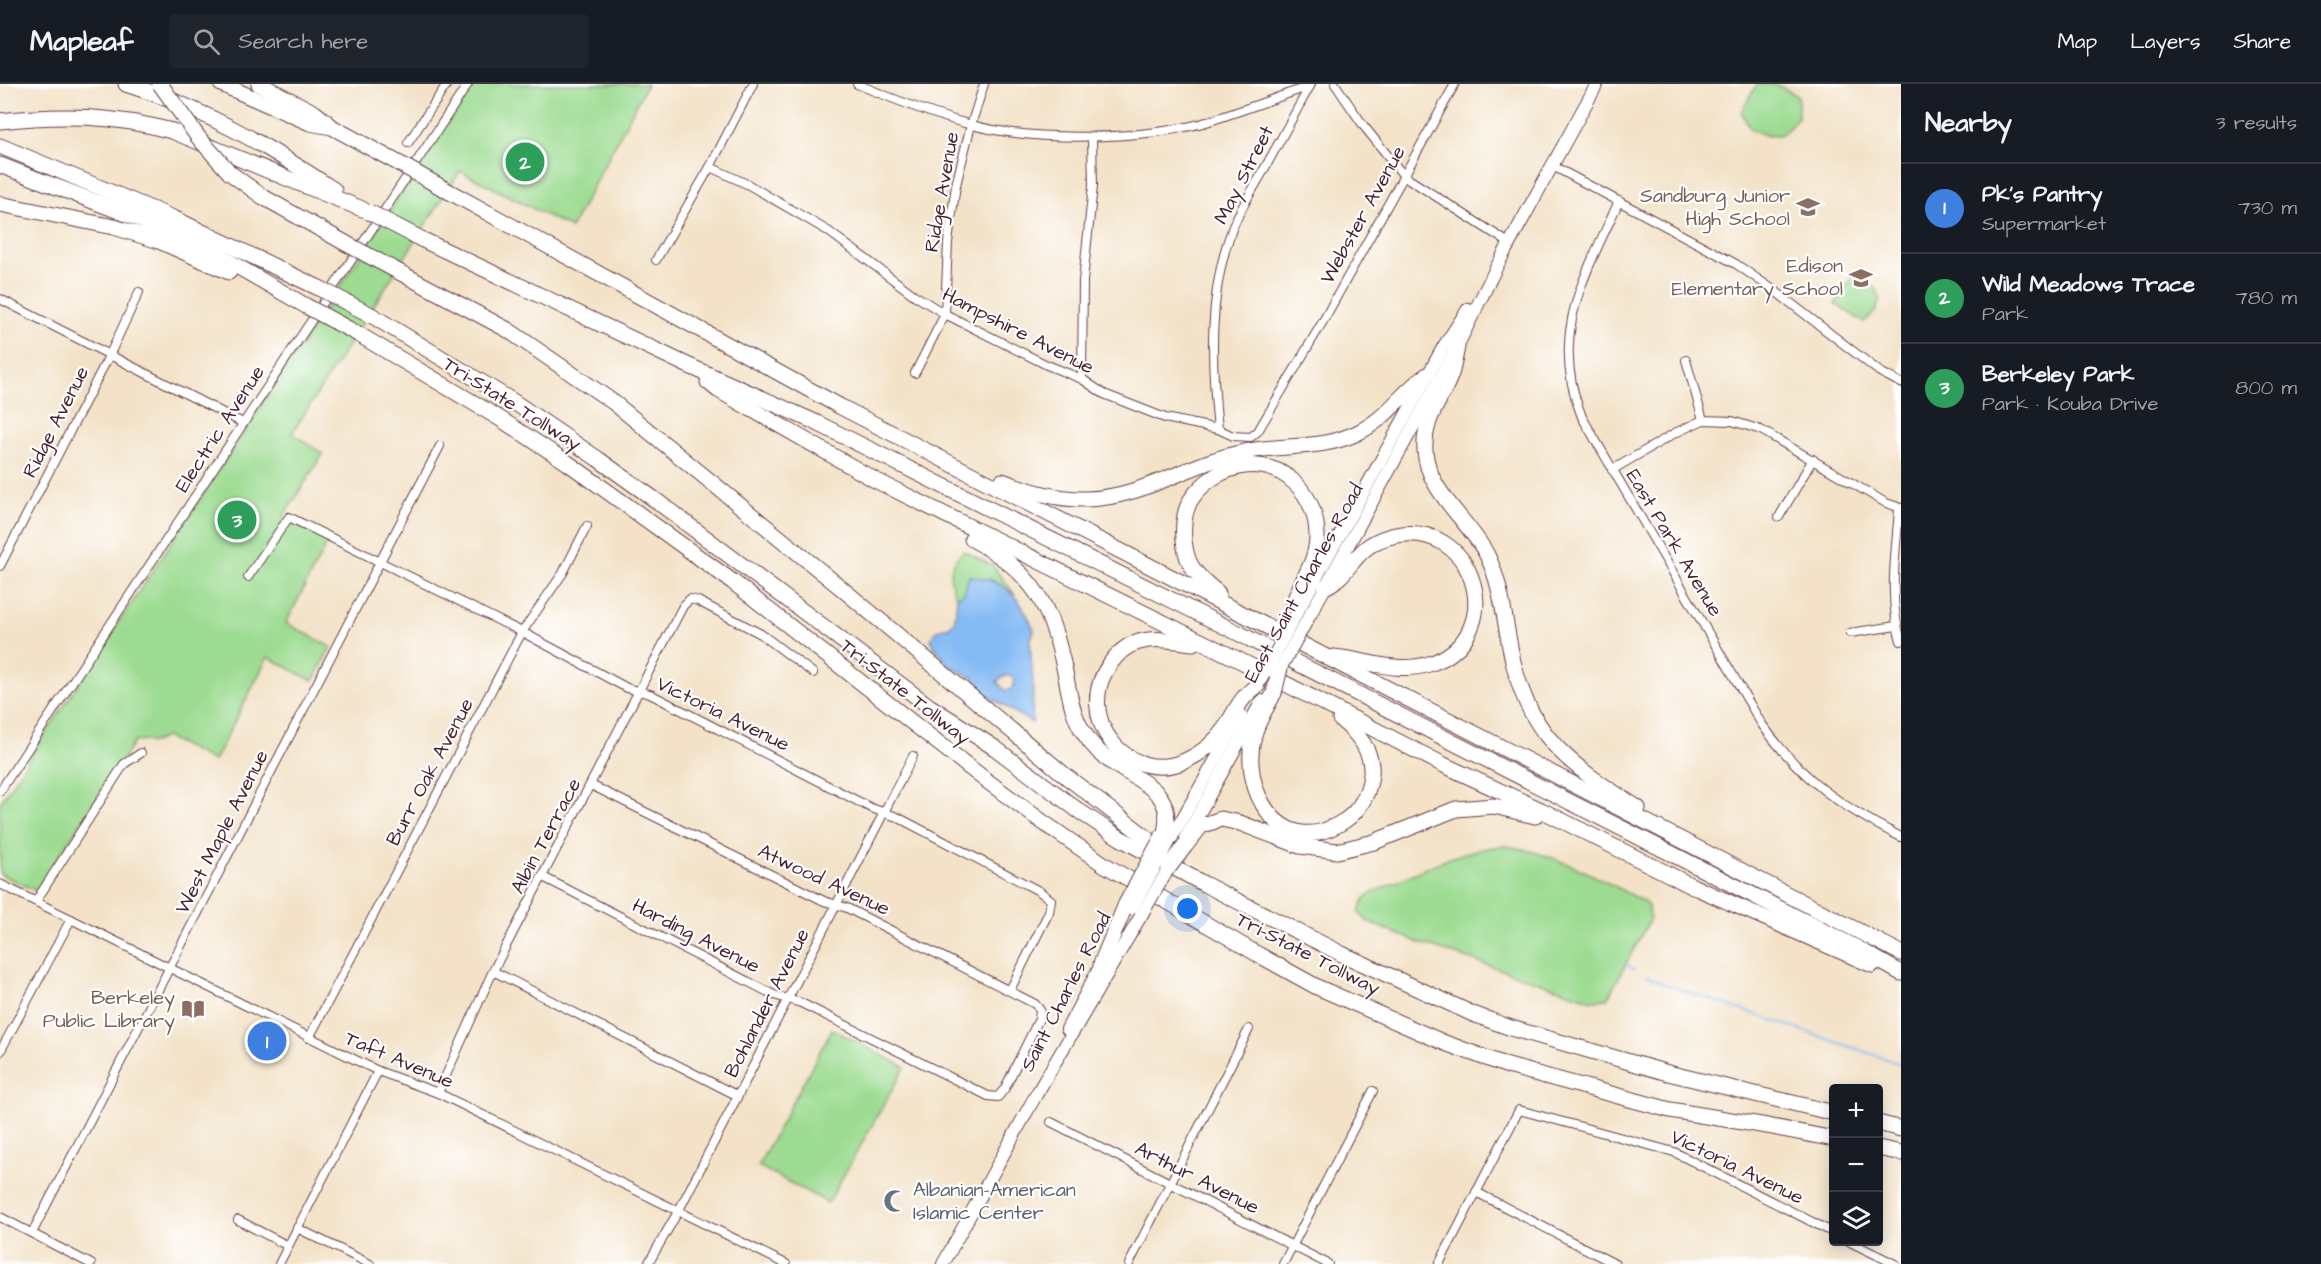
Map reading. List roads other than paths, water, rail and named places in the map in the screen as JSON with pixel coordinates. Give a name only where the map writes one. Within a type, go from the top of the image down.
[{"type":"highway","points":[[126,84],[234,129],[286,158],[365,210]]},
{"type":"highway","points":[[160,84],[198,137],[230,173],[263,198],[508,330],[613,402],[1068,777],[1143,832],[1204,884]]},
{"type":"highway","points":[[221,84],[310,123],[333,127]]},
{"type":"highway","points":[[259,84],[315,113],[333,127],[399,164],[841,407],[1901,953]]},
{"type":"highway","points":[[0,121],[86,116],[146,124],[182,135],[365,210],[421,239],[687,365],[814,422],[1240,634],[1846,942],[1901,975]]},
{"type":"highway","name":"Tri-State Tollway","points":[[0,146],[173,218],[319,288],[371,315],[514,402],[671,511],[929,706],[995,748],[1079,811],[1120,838],[1204,884],[1342,954],[1473,1014],[1511,1028],[1668,1073],[1829,1112]]},
{"type":"highway","name":"Tri-State Tollway","points":[[0,165],[155,225],[209,250],[358,334],[499,418],[607,491],[733,582],[983,778],[1105,864],[1317,987],[1445,1043],[1508,1066],[1670,1110],[1829,1138]]},
{"type":"highway","points":[[0,204],[114,227],[159,241],[306,306]]},
{"type":"highway","points":[[1457,347],[1451,373],[1425,431],[1425,453],[1438,488],[1479,542],[1492,566],[1500,592],[1517,680],[1530,712],[1547,738],[1575,766],[1612,792],[1722,860]]},
{"type":"highway","points":[[687,365],[718,390],[875,480],[1444,765],[1541,810],[1692,886]]},
{"type":"highway","points":[[933,454],[989,477],[1067,499],[1108,497],[1247,451],[1317,444],[1345,438],[1374,423],[1402,399],[1417,381],[1427,375]]},
{"type":"highway","points":[[1242,612],[1205,582],[1188,561],[1183,524],[1191,499],[1212,478],[1242,465],[1265,466],[1286,475],[1298,485],[1312,508],[1316,525],[1315,554],[1302,608],[1289,627]]},
{"type":"highway","points":[[875,480],[889,495],[1002,556],[1027,579],[1053,621],[1074,713],[1082,731],[1103,755],[1159,795],[1166,807],[1176,840],[1169,867]]},
{"type":"highway","points":[[1325,587],[1336,582],[1357,555],[1368,546],[1388,537],[1416,534],[1436,539],[1456,552],[1473,578],[1477,600],[1472,623],[1463,640],[1447,655],[1429,664],[1399,667],[1326,656]]},
{"type":"highway","points":[[1205,644],[1171,640],[1140,641],[1118,654],[1101,678],[1097,694],[1097,712],[1108,738],[1120,752],[1139,763],[1151,765],[1172,764],[1195,756],[1224,729],[1245,693],[1266,689]]},
{"type":"highway","points":[[1280,669],[1266,689],[1254,735],[1250,762],[1254,789],[1262,806],[1271,816],[1287,828],[1307,833],[1330,829],[1348,819],[1360,807],[1368,792],[1372,774],[1369,756],[1360,736],[1308,696]]},
{"type":"highway","points":[[1101,964],[1176,840],[1201,826],[1221,819],[1240,823],[1300,846],[1337,851],[1366,845],[1456,809],[1494,806],[1546,820],[1852,957],[1901,975]]},
{"type":"highway","points":[[1883,1124],[1901,1129]]},
{"type":"highway","points":[[1883,1149],[1901,1153]]},
{"type":"main road","name":"East Saint Charles Road","points":[[1302,608],[1325,587],[1457,347],[1509,243],[1597,84]]},
{"type":"main road","name":"East Saint Charles Road","points":[[1280,669],[1302,608],[1427,375],[1496,268]]},
{"type":"main road","name":"East Saint Charles Road","points":[[1176,840],[1266,689],[1289,627]]},
{"type":"main road","points":[[1133,909],[1169,867]]},
{"type":"main road","name":"Saint Charles Road","points":[[943,1264],[1036,1095],[1133,909]]},
{"type":"main road","name":"Saint Charles Road","points":[[1036,1095],[1072,1017],[1101,964]]},
{"type":"street","points":[[408,143],[447,84]]},
{"type":"street","name":"Electric Avenue","points":[[0,791],[468,84]]},
{"type":"street","points":[[656,260],[710,167],[753,84]]},
{"type":"street","points":[[857,84],[971,125],[1020,132],[1092,137],[1140,133],[1202,123],[1311,85]]},
{"type":"street","name":"Ridge Avenue","points":[[915,373],[945,314],[948,242],[953,204],[971,125],[984,84]]},
{"type":"street","points":[[1335,84],[1363,126],[1404,176],[1509,243]]},
{"type":"street","name":"Webster Avenue","points":[[1300,361],[1455,84]]},
{"type":"street","name":"May Street","points":[[1218,429],[1213,382],[1212,339],[1216,298],[1225,252],[1238,216],[1311,85]]},
{"type":"street","points":[[1082,379],[1083,281],[1093,186],[1092,137]]},
{"type":"street","points":[[1551,165],[1755,276],[1880,372],[1901,383]]},
{"type":"street","name":"Hampshire Avenue","points":[[710,167],[766,195],[828,231],[914,295],[945,314],[1047,365],[1082,379],[1104,394],[1154,414],[1186,424],[1218,429],[1238,437],[1251,437],[1258,431],[1300,361]]},
{"type":"street","name":"East Park Avenue","points":[[1619,201],[1575,302],[1568,343],[1576,402],[1612,470],[1761,723],[1801,772],[1822,790],[1845,807],[1901,837]]},
{"type":"street","name":"Ridge Avenue","points":[[0,566],[110,354],[139,292]]},
{"type":"street","points":[[0,298],[243,423]]},
{"type":"street","points":[[1686,360],[1703,420]]},
{"type":"street","points":[[1612,470],[1675,433],[1703,420],[1732,421],[1752,426],[1900,508],[1894,593],[1896,626],[1901,641]]},
{"type":"street","name":"West Maple Avenue","points":[[32,1233],[440,446]]},
{"type":"street","points":[[1779,518],[1813,459]]},
{"type":"street","name":"Victoria Avenue","points":[[248,577],[289,517],[522,632],[639,693],[650,694],[871,808],[884,812],[1039,891],[1051,900],[1048,912],[1010,990]]},
{"type":"street","name":"Burr Oak Avenue","points":[[309,1038],[522,632],[563,573],[587,526]]},
{"type":"street","name":"Albin Terrace","points":[[438,1093],[493,971],[683,606],[690,598],[761,634],[813,673]]},
{"type":"street","points":[[1850,633],[1896,626]]},
{"type":"street","points":[[36,901],[124,764],[141,753]]},
{"type":"street","name":"Bohlander Avenue","points":[[648,1264],[679,1210],[913,756]]},
{"type":"street","name":"Atwood Avenue","points":[[591,785],[836,905],[847,908],[1035,1004],[1040,1010],[1039,1019],[1005,1088],[998,1097]]},
{"type":"street","name":"Harding Avenue","points":[[543,877],[787,999],[801,1003],[988,1096],[998,1097]]},
{"type":"street","name":"Taft Avenue","points":[[0,884],[309,1038],[378,1071],[438,1093],[786,1264]]},
{"type":"street","points":[[0,1052],[71,919]]},
{"type":"street","points":[[493,971],[738,1096]]},
{"type":"street","points":[[1130,1264],[1249,1029]]},
{"type":"street","points":[[279,1264],[378,1071]]},
{"type":"street","points":[[1283,1264],[1373,1091]]},
{"type":"street","name":"Victoria Avenue","points":[[1476,1192],[1519,1110],[1674,1152],[1829,1231]]},
{"type":"street","name":"Arthur Avenue","points":[[1051,1122],[1328,1264]]},
{"type":"street","points":[[1439,1264],[1476,1192],[1615,1264]]},
{"type":"street","points":[[0,1217],[91,1264]]},
{"type":"street","points":[[238,1220],[288,1246]]},
{"type":"street","points":[[297,1228],[370,1264]]},
{"type":"street","points":[[1858,1246],[1894,1264]]},
{"type":"water","points":[[969,576],[993,581],[1003,586],[1017,599],[1029,618],[1034,630],[1030,642],[1033,686],[1032,723],[983,693],[974,678],[948,666],[934,647],[931,639],[937,630],[950,627],[955,620],[957,597],[964,593]],"holes":[[[1009,675],[1014,679],[1012,689],[1006,691],[997,682]]]},
{"type":"waterway","points":[[1627,965],[1634,969]]},
{"type":"waterway","points":[[1647,976],[1901,1064]]},
{"type":"place","name":"Wild Meadows Trace","points":[[525,162]]},
{"type":"place","name":"Sandburg Junior High School","points":[[1808,207]]},
{"type":"place","name":"Edison Elementary School","points":[[1861,278]]},
{"type":"place","name":"Berkeley Park","points":[[237,520]]},
{"type":"place","name":"Berkeley Public Library","points":[[193,1009]]},
{"type":"place","name":"Pk's Pantry","points":[[267,1041]]},
{"type":"place","name":"Albanian-American Islamic Center","points":[[895,1201]]}]
